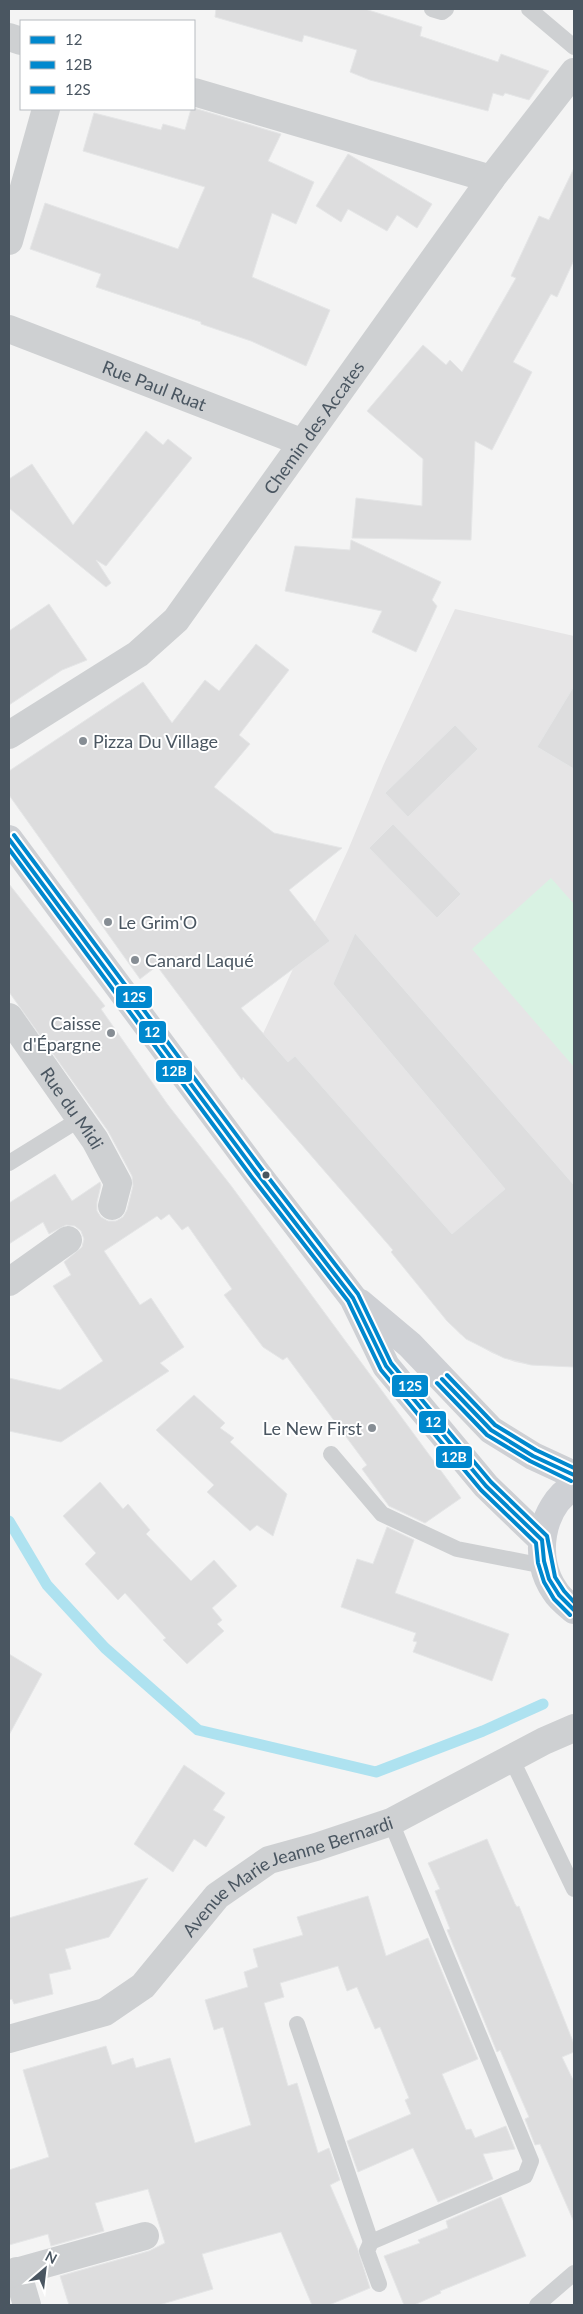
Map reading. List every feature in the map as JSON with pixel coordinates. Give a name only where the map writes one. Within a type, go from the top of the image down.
[{"type":"street","name":"Chemin des Accates","points":[[9,735],[138,654],[176,620],[301,442],[491,179],[574,72]]},
{"type":"street","points":[[195,92],[491,179]]},
{"type":"street","points":[[9,241],[46,110]]},
{"type":"street","name":"Rue Paul Ruat","points":[[9,329],[301,442]]},
{"type":"street","points":[[9,839],[352,1298],[386,1366],[543,1553]]},
{"type":"street","name":"Rue du Midi","points":[[9,1017],[95,1140],[118,1184],[112,1206]]},
{"type":"street","points":[[9,1282],[68,1240]]},
{"type":"street","points":[[352,1298],[410,1345],[491,1430],[533,1456],[574,1475]]},
{"type":"street","points":[[574,1486],[556,1504],[547,1521],[543,1553],[554,1591],[574,1610]]},
{"type":"street","name":"Avenue Marie Jeanne Bernardi","points":[[9,2039],[105,2012],[143,1986],[217,1896],[269,1860],[316,1847],[391,1822],[572,1725]]},
{"type":"street","points":[[27,2305],[13,2272],[144,2236]]},
{"type":"lane","points":[[432,9],[442,12],[446,9]]},
{"type":"lane","points":[[529,9],[574,47]]},
{"type":"lane","points":[[9,1162],[80,1119]]},
{"type":"lane","points":[[331,1454],[382,1514],[457,1549],[543,1553]]},
{"type":"lane","points":[[511,1758],[574,1888]]},
{"type":"lane","points":[[379,2284],[367,2251],[371,2242],[524,2176],[531,2161],[391,1822]]},
{"type":"lane","points":[[297,2024],[371,2242]]},
{"type":"lane","points":[[536,2305],[574,2273]]},
{"type":"shaded area","points":[[455,609],[574,636],[574,1367],[531,1365],[515,1362],[492,1353],[460,1334],[391,1252],[393,1250],[243,1077],[348,850],[383,766]]},
{"type":"green space","points":[[551,878],[574,904],[574,1067],[472,949]]},
{"type":"building","points":[[216,9],[365,9],[422,27],[420,36],[498,62],[501,54],[549,71],[529,100],[505,93],[503,96],[493,93],[488,111],[370,80],[350,72],[357,50],[304,35],[302,42],[215,17]]},
{"type":"building","points":[[195,108],[281,134],[268,161],[314,182],[296,224],[272,213],[252,277],[330,310],[306,366],[251,341],[201,324],[201,322],[96,287],[101,274],[30,249],[45,203],[178,249],[205,187],[83,151],[94,113],[161,130],[163,124],[185,130],[191,110],[195,110]]},
{"type":"building","points":[[348,154],[432,204],[417,228],[397,215],[387,231],[348,209],[341,222],[316,206]]},
{"type":"building","points":[[574,168],[574,260],[557,297],[551,294],[513,362],[532,372],[492,450],[475,441],[471,540],[352,538],[356,498],[422,506],[423,459],[367,411],[423,345],[446,365],[450,360],[462,372],[516,278],[511,276],[539,216],[549,220]]},
{"type":"building","points":[[146,431],[163,445],[168,439],[192,458],[106,566],[96,560],[111,583],[106,587],[9,508],[9,479],[32,464],[73,525]]},
{"type":"building","points":[[351,540],[441,582],[432,600],[437,606],[416,652],[372,632],[382,611],[285,591],[295,546],[350,550]]},
{"type":"building","points":[[49,604],[87,660],[62,670],[9,705],[9,631]]},
{"type":"building","points":[[256,644],[289,670],[239,735],[250,744],[214,787],[274,833],[342,848],[289,890],[330,941],[241,1008],[288,1062],[295,1056],[452,1234],[505,1189],[333,984],[355,933],[574,1185],[574,1367],[531,1365],[504,1358],[466,1339],[447,1321],[391,1252],[393,1250],[243,1077],[242,1080],[157,966],[140,979],[9,795],[9,771],[143,682],[172,723],[205,680],[219,691]]},
{"type":"building","points":[[574,686],[574,769],[537,747]]},
{"type":"building","points":[[455,725],[478,749],[408,817],[385,793]]},
{"type":"building","points":[[393,824],[461,894],[437,918],[369,848]]},
{"type":"building","points":[[9,884],[105,1006],[101,1009],[168,1105],[232,1187],[461,1498],[425,1523],[389,1506],[362,1469],[367,1465],[287,1357],[283,1360],[263,1347],[224,1295],[232,1289],[188,1226],[182,1230],[169,1214],[161,1220],[157,1216],[104,1251],[140,1305],[151,1298],[184,1347],[160,1363],[169,1371],[61,1442],[9,1431],[9,1378],[60,1390],[103,1361],[53,1286],[71,1275],[64,1262],[82,1247],[84,1239],[81,1231],[75,1226],[66,1225],[49,1234],[43,1222],[9,1244],[9,1203],[55,1174],[72,1201],[100,1182],[97,1211],[101,1217],[108,1221],[116,1221],[123,1217],[127,1210],[133,1186],[132,1176],[108,1131],[9,992]]},
{"type":"building","points":[[194,1395],[225,1423],[220,1428],[234,1438],[230,1442],[287,1494],[273,1536],[257,1525],[250,1531],[207,1492],[214,1485],[156,1430]]},
{"type":"building","points":[[100,1482],[123,1509],[128,1504],[150,1530],[146,1534],[191,1581],[214,1560],[237,1586],[212,1608],[222,1620],[217,1624],[224,1631],[187,1664],[163,1640],[166,1638],[125,1593],[118,1600],[85,1564],[96,1553],[63,1516]]},
{"type":"building","points":[[387,1527],[414,1540],[395,1593],[509,1634],[492,1681],[413,1652],[417,1642],[413,1641],[416,1633],[341,1607],[357,1559],[373,1564]]},
{"type":"building","points":[[9,1654],[42,1674],[9,1735]]},
{"type":"building","points":[[184,1765],[225,1793],[213,1810],[225,1817],[206,1847],[194,1839],[173,1872],[134,1844]]},
{"type":"building","points":[[487,1839],[515,1904],[517,1907],[519,1906],[574,2044],[574,2052],[562,2057],[574,2082],[574,2222],[540,2144],[535,2145],[525,2119],[529,2117],[500,2050],[497,2052],[447,1930],[450,1929],[435,1891],[440,1889],[428,1863]]},
{"type":"building","points":[[148,1878],[109,1937],[65,1949],[71,1969],[49,1974],[53,1994],[14,2004],[12,1999],[9,2000],[9,1918]]},
{"type":"building","points":[[368,1896],[386,1956],[428,1938],[478,2059],[442,2074],[466,2130],[471,2129],[475,2138],[506,2126],[515,2149],[483,2154],[493,2179],[438,2202],[413,2148],[358,2172],[347,2141],[411,2114],[405,2100],[409,2098],[380,2027],[375,2029],[357,1987],[347,1991],[338,1966],[280,1983],[284,1997],[264,2003],[288,2086],[297,2083],[318,2153],[329,2148],[340,2180],[330,2185],[358,2250],[370,2288],[329,2305],[312,2305],[281,2232],[202,2254],[213,2289],[159,2305],[69,2305],[60,2276],[149,2251],[165,2243],[148,2189],[95,2203],[104,2231],[51,2246],[48,2234],[9,2245],[9,2170],[49,2157],[23,2070],[106,2046],[112,2065],[133,2058],[136,2068],[170,2058],[195,2143],[251,2125],[223,2027],[214,2030],[205,2000],[248,1987],[244,1972],[258,1967],[253,1949],[303,1935],[297,1917]]},
{"type":"building","points":[[501,2197],[526,2256],[440,2291],[441,2293],[414,2305],[404,2305],[384,2256],[420,2243],[418,2240],[448,2228],[446,2221]]},
{"type":"waterway","points":[[9,1521],[47,1585],[105,1648],[198,1730],[376,1772],[483,1731],[543,1704]]},
{"type":"transit line","name":"12S","points":[[14,835],[261,1168],[358,1294],[391,1363],[491,1482],[547,1536],[555,1577],[574,1602]]},
{"type":"transit line","name":"12","points":[[9,839],[256,1172],[353,1298],[386,1366],[486,1486],[542,1540],[544,1561],[549,1579],[559,1595],[574,1610]]},
{"type":"transit line","name":"12B","points":[[9,849],[251,1176],[348,1301],[381,1370],[481,1490],[536,1543],[538,1563],[544,1582],[554,1599],[570,1615]]},
{"type":"transit line","name":"12S","points":[[447,1375],[495,1425],[536,1450],[574,1468]]},
{"type":"transit line","name":"12","points":[[442,1379],[491,1430],[533,1456],[574,1475]]},
{"type":"transit line","name":"12B","points":[[437,1383],[487,1435],[530,1461],[571,1481]]},
{"type":"place","name":"Pizza Du Village","points":[[83,741]]},
{"type":"place","name":"Le Grim'O","points":[[108,922]]},
{"type":"place","name":"Canard Laqué","points":[[135,960]]},
{"type":"place","name":"Caisse d'Épargne","points":[[111,1033]]},
{"type":"place","name":"Le New First","points":[[372,1428]]}]
